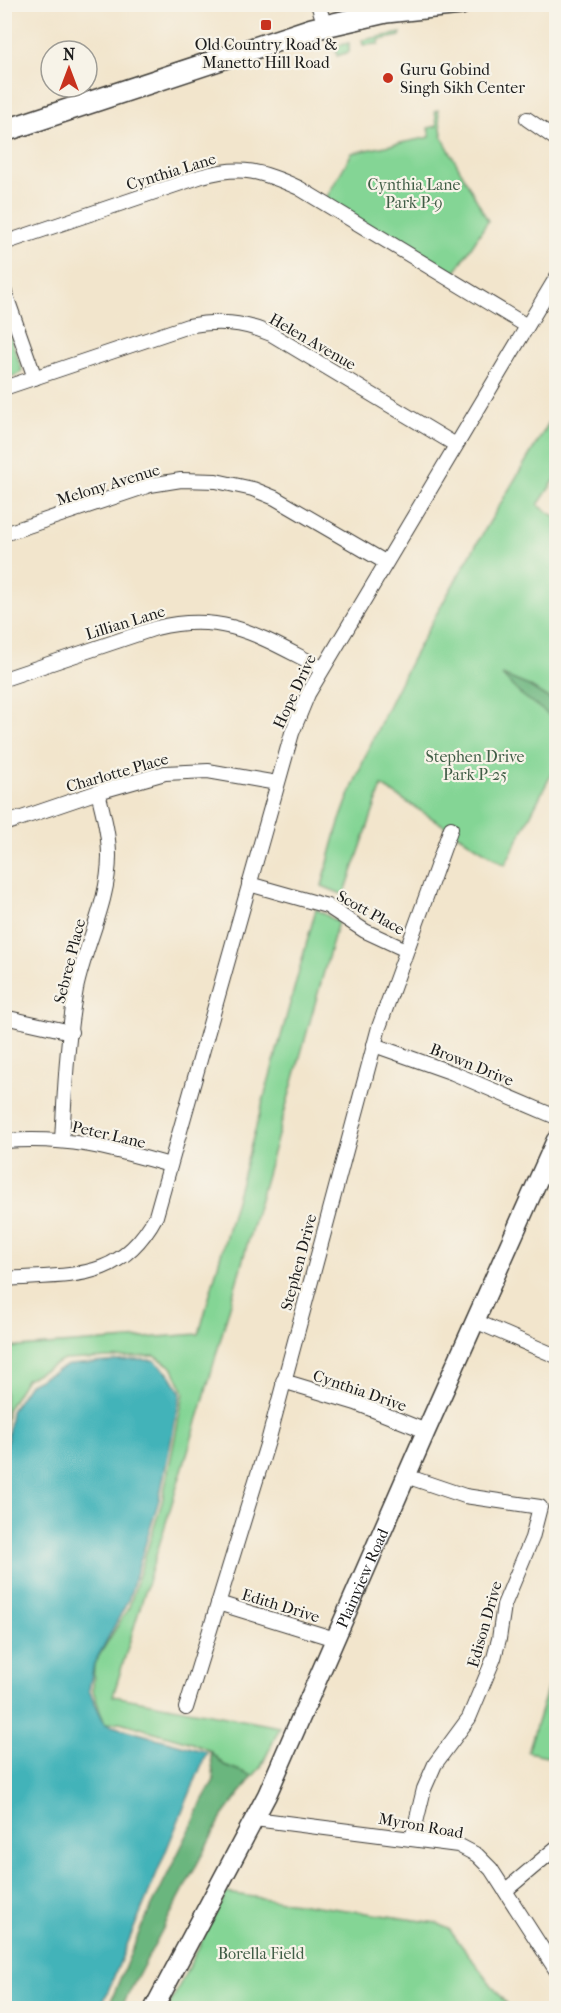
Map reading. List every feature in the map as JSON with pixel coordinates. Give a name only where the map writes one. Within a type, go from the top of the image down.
[{"type":"main road","points":[[4,131],[181,71],[325,26],[386,12],[460,4]]},
{"type":"main road","name":"Plainview Road","points":[[154,2008],[267,1795],[556,1140]]},
{"type":"street","points":[[318,4],[325,26]]},
{"type":"street","points":[[527,119],[556,139]]},
{"type":"street","name":"Cynthia Lane","points":[[4,243],[202,176],[220,171],[248,170],[270,174],[299,188],[527,326]]},
{"type":"street","name":"Hope Drive","points":[[4,1279],[86,1272],[119,1260],[146,1235],[156,1216],[277,783],[292,733],[308,693],[556,278]]},
{"type":"street","points":[[4,290],[34,378]]},
{"type":"street","name":"Helen Avenue","points":[[4,388],[188,326],[206,322],[232,322],[272,334],[456,445]]},
{"type":"street","name":"Melony Avenue","points":[[4,534],[150,485],[181,480],[216,481],[253,489],[275,498],[385,562]]},
{"type":"street","name":"Lillian Lane","points":[[4,679],[156,628],[176,623],[205,621],[251,633],[322,669]]},
{"type":"street","name":"Charlotte Place","points":[[4,824],[144,778],[185,771],[230,773],[277,783]]},
{"type":"street","name":"Sebree Place","points":[[62,1140],[76,989],[102,901],[108,870],[108,837],[98,792]]},
{"type":"street","name":"Stephen Drive","points":[[186,1708],[269,1437],[374,1045],[450,828]]},
{"type":"street","name":"Scott Place","points":[[249,884],[327,906],[365,932],[406,950]]},
{"type":"street","points":[[4,1017],[71,1032]]},
{"type":"street","name":"Brown Drive","points":[[374,1045],[453,1073],[556,1117]]},
{"type":"street","name":"Peter Lane","points":[[4,1141],[62,1140],[97,1145],[170,1165]]},
{"type":"street","points":[[475,1321],[556,1356]]},
{"type":"street","name":"Cynthia Drive","points":[[284,1381],[356,1403],[426,1431]]},
{"type":"street","name":"Edison Drive","points":[[406,1476],[465,1496],[540,1507],[532,1538],[504,1605],[494,1658],[469,1718],[435,1764],[427,1781],[412,1839]]},
{"type":"street","name":"Edith Drive","points":[[218,1603],[335,1639]]},
{"type":"street","name":"Myron Road","points":[[255,1819],[458,1845],[477,1855],[491,1869],[556,1970]]},
{"type":"street","points":[[506,1890],[556,1848]]},
{"type":"green space","points":[[401,33],[400,36],[379,40],[379,44],[363,45],[362,40]]},
{"type":"green space","points":[[349,43],[349,52],[337,56],[335,46]]},
{"type":"green space","name":"Cynthia Lane Park P-9","points":[[438,110],[441,135],[488,221],[452,277],[325,200],[352,153],[430,137],[428,128],[437,126],[435,111]]},
{"type":"green space","points":[[4,318],[22,370],[19,374],[5,379]]},
{"type":"green space","name":"Stephen Drive Park P-25","points":[[556,411],[556,478],[538,505],[556,517],[556,765],[505,865],[382,786],[344,895],[322,886],[340,820],[385,714],[438,611]]},
{"type":"green space","points":[[502,675],[529,686],[556,703],[556,720],[519,693]]},
{"type":"green space","points":[[316,909],[338,922],[202,1405],[113,1696],[280,1727],[261,1767],[253,1776],[224,1765],[210,1751],[192,1743],[120,1722],[105,1724],[93,1691],[94,1664],[129,1607],[162,1502],[184,1392],[172,1367],[155,1356],[64,1360],[26,1379],[7,1410],[5,1432],[5,1348],[199,1334]]},
{"type":"green space","points":[[556,1661],[556,1758],[528,1752]]},
{"type":"green space","points":[[210,1751],[224,1765],[253,1776],[221,1819],[121,2008],[108,2008],[141,1928],[214,1780]]},
{"type":"green space","name":"Borella Field","points":[[226,1893],[437,1923],[449,1929],[509,2008],[168,2008]]},
{"type":"water","points":[[154,1360],[171,1376],[181,1393],[159,1500],[128,1601],[94,1664],[89,1690],[105,1724],[207,1752],[101,2008],[5,2008],[4,1467],[11,1411],[29,1384],[68,1365]]},
{"type":"place","name":"Old Country Road & Manetto Hill Road","points":[[266,25]]},
{"type":"place","name":"Guru Gobind Singh Sikh Center","points":[[388,78]]}]
